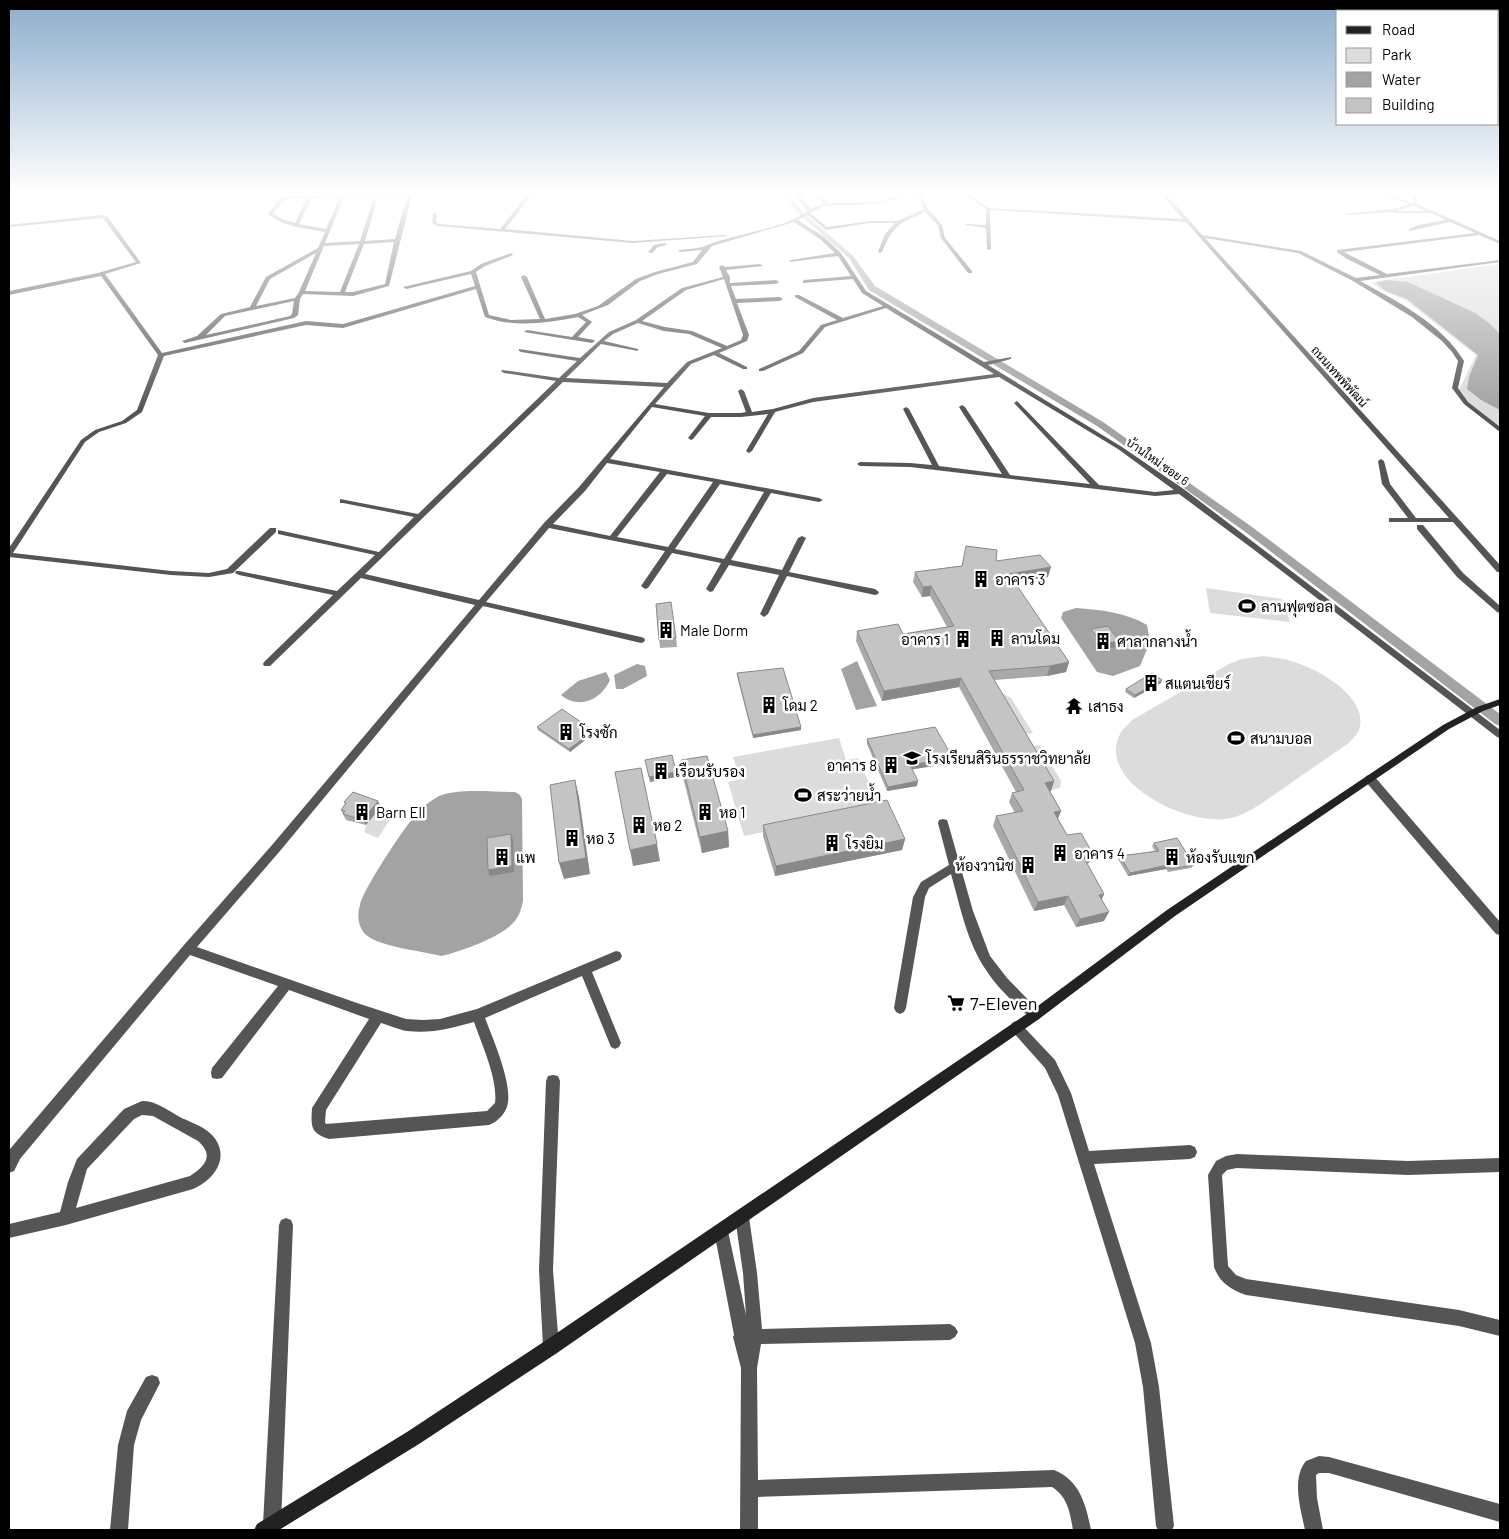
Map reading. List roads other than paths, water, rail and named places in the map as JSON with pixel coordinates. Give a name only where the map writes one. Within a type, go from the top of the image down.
[{"type":"main road","points":[[268,1527],[413,1438],[551,1348],[1035,1015],[1171,913],[1446,727],[1489,707]]},
{"type":"street","points":[[9,293],[125,267]]},
{"type":"street","points":[[252,308],[268,278],[287,267]]},
{"type":"street","points":[[185,341],[294,316],[297,299],[302,292],[312,267]]},
{"type":"street","points":[[342,294],[351,267]]},
{"type":"street","points":[[302,292],[342,294],[364,292],[387,284],[391,267]]},
{"type":"street","points":[[406,287],[473,272],[480,267]]},
{"type":"street","points":[[473,272],[486,313],[491,318],[503,320],[543,320],[580,316],[600,307],[632,283],[644,277],[682,267]]},
{"type":"street","points":[[9,1166],[15,1154],[188,948],[276,848],[547,525],[582,489],[689,363],[744,341],[746,335],[736,301],[722,268],[744,267]]},
{"type":"street","name":"บ้านใหม่ ซอย 6","points":[[846,267],[864,292],[987,363],[1001,375],[1085,425],[1489,707],[1500,735]]},
{"type":"street","points":[[966,267],[970,272]]},
{"type":"street","name":"ถนนเทพพิพัฒน์","points":[[1228,267],[1500,570]]},
{"type":"street","points":[[1329,267],[1400,306],[1454,349],[1461,361],[1455,388],[1466,403],[1500,430]]},
{"type":"street","points":[[1368,267],[1387,276]]},
{"type":"street","points":[[1355,280],[1458,267]]},
{"type":"street","points":[[100,274],[104,276],[161,355]]},
{"type":"street","points":[[524,277],[543,320]]},
{"type":"street","points":[[267,664],[600,342],[611,333],[638,321],[684,289],[727,277]]},
{"type":"street","points":[[804,282],[853,278]]},
{"type":"street","points":[[729,285],[776,282]]},
{"type":"street","points":[[161,355],[306,324],[318,323],[331,327],[343,326],[478,287]]},
{"type":"street","points":[[797,296],[842,320]]},
{"type":"street","points":[[198,338],[223,315],[297,299]]},
{"type":"street","points":[[736,301],[780,299]]},
{"type":"street","points":[[761,370],[801,352],[820,328],[887,306]]},
{"type":"street","points":[[574,338],[590,322],[580,316]]},
{"type":"street","points":[[638,321],[664,329],[690,332],[728,348]]},
{"type":"street","points":[[527,332],[592,341]]},
{"type":"street","points":[[600,342],[636,350]]},
{"type":"street","points":[[521,350],[581,360]]},
{"type":"street","points":[[715,353],[745,368]]},
{"type":"street","points":[[161,355],[140,411],[124,422],[97,431],[83,441],[9,554],[171,573],[209,575],[230,571],[277,531],[379,554]]},
{"type":"street","points":[[987,363],[1008,358]]},
{"type":"street","points":[[504,371],[538,378],[670,385]]},
{"type":"street","points":[[652,405],[708,415],[750,414],[773,411],[821,398],[1001,375]]},
{"type":"street","points":[[741,391],[750,414]]},
{"type":"street","points":[[1018,403],[1097,487]]},
{"type":"street","points":[[962,407],[1007,476]]},
{"type":"street","points":[[906,410],[936,467]]},
{"type":"street","points":[[749,451],[773,411]]},
{"type":"street","points":[[691,438],[708,415]]},
{"type":"street","points":[[605,460],[819,500]]},
{"type":"street","points":[[1381,461],[1386,484],[1414,520]]},
{"type":"street","points":[[860,464],[936,467],[1155,494],[1182,492]]},
{"type":"street","points":[[614,537],[665,471]]},
{"type":"street","points":[[645,586],[717,482]]},
{"type":"street","points":[[710,589],[768,490]]},
{"type":"street","points":[[343,500],[418,516]]},
{"type":"street","points":[[1392,520],[1455,520]]},
{"type":"street","points":[[547,525],[614,537],[875,592]]},
{"type":"street","points":[[1420,527],[1460,575],[1500,610]]},
{"type":"street","points":[[764,614],[802,538]]},
{"type":"street","points":[[239,572],[338,594]]},
{"type":"street","points":[[358,575],[641,640]]},
{"type":"street","points":[[1370,779],[1500,930]]},
{"type":"street","points":[[944,823],[978,941],[987,961],[998,976],[1035,1015]]},
{"type":"street","points":[[900,1008],[919,897],[925,885],[956,866]]},
{"type":"street","points":[[188,948],[286,985],[378,1016],[406,1025],[423,1026],[440,1025],[478,1014],[616,956]]},
{"type":"street","points":[[585,969],[615,1043]]},
{"type":"street","points":[[217,1073],[286,985]]},
{"type":"street","points":[[378,1016],[319,1108],[318,1124],[322,1130],[329,1132],[489,1118],[498,1111],[502,1100],[500,1085],[478,1014]]},
{"type":"street","points":[[1016,1027],[1050,1064],[1064,1093],[1143,1343],[1151,1387],[1165,1526]]},
{"type":"street","points":[[551,1348],[546,1270],[553,1081]]},
{"type":"street","points":[[9,1231],[66,1218],[193,1182],[204,1176],[212,1167],[214,1151],[211,1143],[203,1136],[148,1108],[129,1114],[82,1164],[75,1182],[66,1218]]},
{"type":"street","points":[[1084,1158],[1190,1152]]},
{"type":"street","points":[[1500,1165],[1408,1168],[1237,1161],[1225,1163],[1218,1167],[1215,1175],[1221,1267],[1225,1277],[1232,1283],[1246,1287],[1459,1318],[1500,1328]]},
{"type":"street","points":[[742,1217],[750,1273],[748,1336],[749,1530]]},
{"type":"street","points":[[268,1527],[286,1225]]},
{"type":"street","points":[[721,1230],[748,1336]]},
{"type":"street","points":[[748,1336],[950,1332]]},
{"type":"street","points":[[119,1530],[126,1445],[133,1417],[152,1383]]},
{"type":"street","points":[[1314,1530],[1307,1478],[1310,1469],[1316,1465],[1329,1465],[1500,1514]]},
{"type":"street","points":[[749,1489],[1054,1478],[1065,1484],[1073,1495],[1082,1530]]},
{"type":"water","points":[[1387,280],[1408,282],[1475,313],[1500,334],[1500,410],[1481,400],[1467,389],[1469,377],[1478,355],[1407,299],[1386,291],[1377,284],[1377,282]]},
{"type":"water","points":[[1076,608],[1121,614],[1147,625],[1150,642],[1140,666],[1113,676],[1097,672],[1061,618],[1063,612]]},
{"type":"water","points":[[857,661],[877,706],[856,710],[841,669]]},
{"type":"water","points":[[637,664],[645,666],[647,676],[623,689],[616,689],[614,675]]},
{"type":"water","points":[[606,672],[610,680],[606,687],[589,701],[575,702],[561,695],[578,681]]},
{"type":"water","points":[[456,792],[515,792],[522,799],[523,901],[520,913],[513,923],[490,939],[441,956],[390,945],[365,934],[358,917],[363,897],[395,843],[423,807],[439,796]]},
{"type":"waterway","points":[[858,267],[872,288],[1100,424],[1248,529],[1500,721]]},
{"type":"place","name":"อาคาร 3","points":[[981,579]]},
{"type":"place","name":"ลานฟุตซอล","points":[[1247,606]]},
{"type":"place","name":"Male Dorm","points":[[666,630]]},
{"type":"place","name":"ลานโดม","points":[[997,638]]},
{"type":"place","name":"อาคาร 1","points":[[963,639]]},
{"type":"place","name":"ศาลากลางน้ำ","points":[[1103,641]]},
{"type":"place","name":"สแตนเชียร์","points":[[1151,683]]},
{"type":"place","name":"โดม 2","points":[[769,705]]},
{"type":"place","name":"เสาธง","points":[[1074,706]]},
{"type":"place","name":"โรงซัก","points":[[566,732]]},
{"type":"place","name":"สนามบอล","points":[[1236,738]]},
{"type":"place","name":"โรงเรียนสิรินธรราชวิทยาลัย","points":[[912,758]]},
{"type":"place","name":"อาคาร 8","points":[[891,765]]},
{"type":"place","name":"เรือนรับรอง","points":[[661,771]]},
{"type":"place","name":"สระว่ายน้ำ","points":[[803,795]]},
{"type":"place","name":"Barn Ell","points":[[362,812]]},
{"type":"place","name":"หอ 1","points":[[705,812]]},
{"type":"place","name":"หอ 2","points":[[639,825]]},
{"type":"place","name":"หอ 3","points":[[572,838]]},
{"type":"place","name":"โรงยิม","points":[[832,843]]},
{"type":"place","name":"อาคาร 4","points":[[1060,853]]},
{"type":"place","name":"แพ","points":[[502,857]]},
{"type":"place","name":"ห้องรับแขก","points":[[1172,857]]},
{"type":"place","name":"ห้องวานิช","points":[[1028,865]]},
{"type":"place","name":"7-Eleven","points":[[956,1003]]}]
